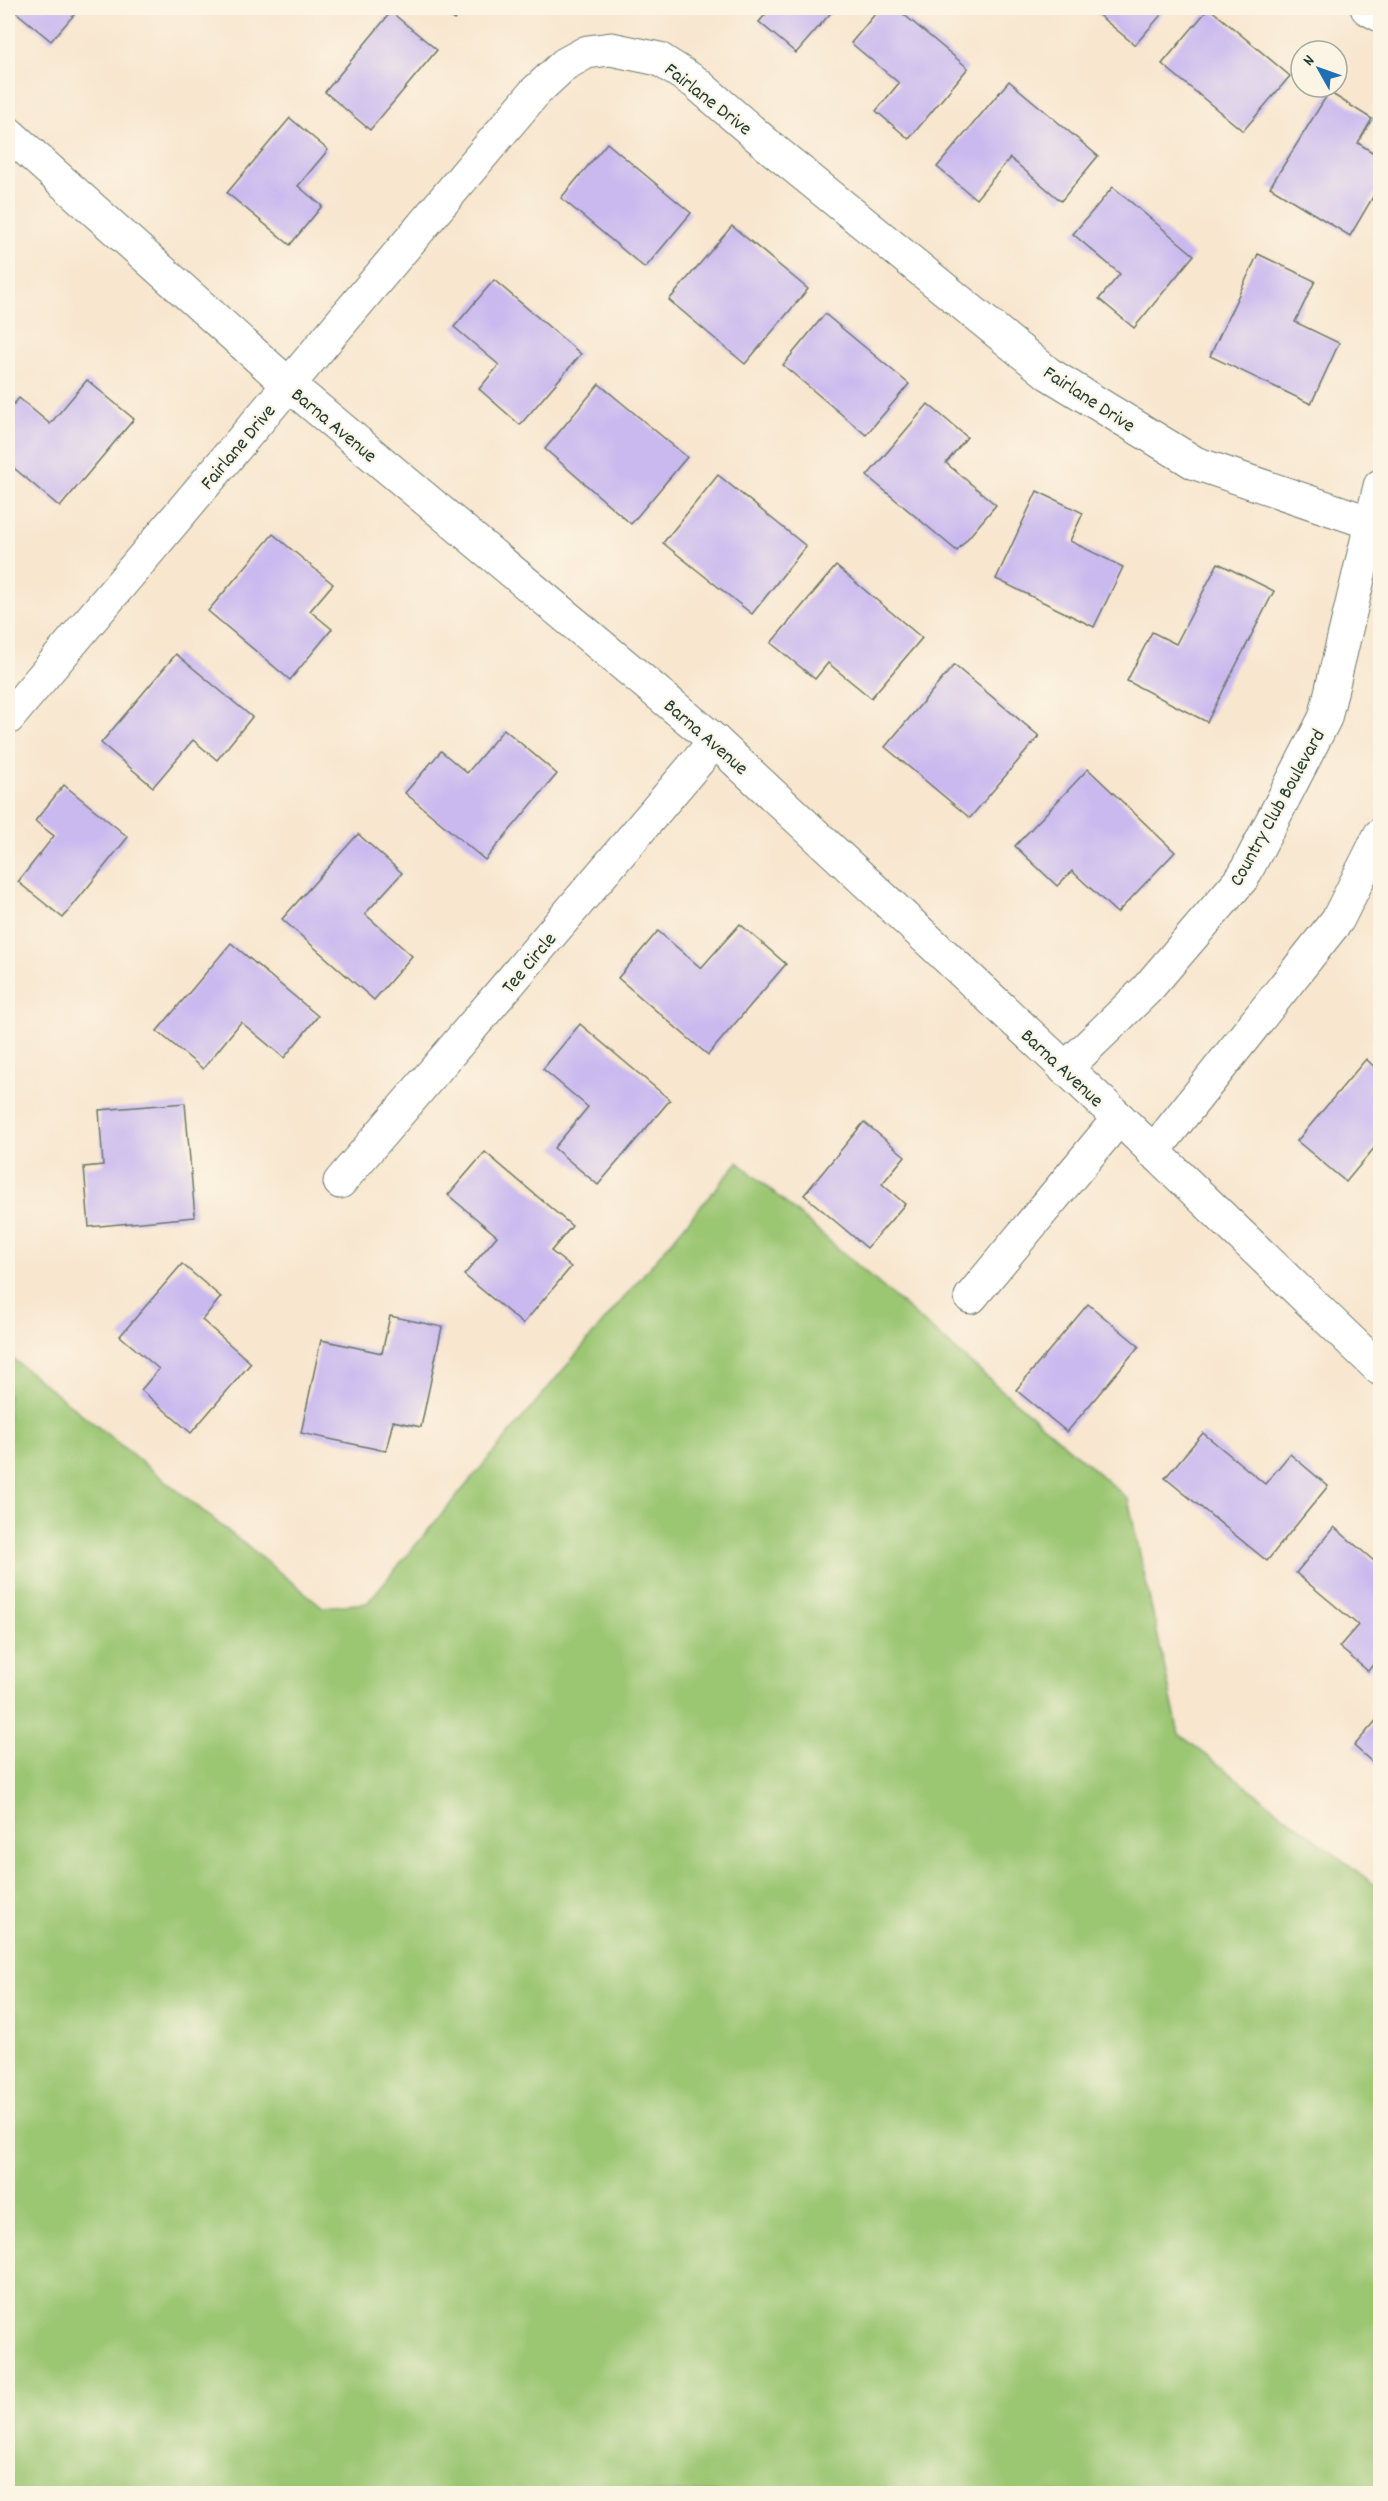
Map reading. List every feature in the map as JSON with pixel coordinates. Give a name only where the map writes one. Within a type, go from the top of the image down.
[{"type":"street","points":[[1367,8],[1380,15]]},
{"type":"street","name":"Fairlane Drive","points":[[8,718],[535,92],[566,64],[587,52],[611,49],[659,58],[695,82],[1049,374],[1195,463],[1375,525]]},
{"type":"street","name":"Barna Avenue","points":[[8,133],[289,385],[715,741],[1119,1119],[1380,1369]]},
{"type":"street","name":"Country Club Boulevard","points":[[1065,1069],[1147,989],[1243,877],[1325,718],[1375,525],[1380,486]]},
{"type":"street","name":"Tee Circle","points":[[340,1182],[715,741]]},
{"type":"street","points":[[1153,1152],[1338,919],[1380,835]]},
{"type":"street","points":[[971,1297],[1119,1119]]},
{"type":"green space","points":[[738,1162],[1128,1499],[1179,1734],[1380,1889],[1380,2493],[8,2493],[8,1355],[323,1607],[367,1603]]},
{"type":"building","points":[[11,8],[80,8],[51,41]]},
{"type":"building","points":[[440,8],[465,8],[454,20]]},
{"type":"building","points":[[771,8],[835,8],[796,53],[759,22]]},
{"type":"building","points":[[880,8],[896,8],[968,68],[909,139],[876,111],[899,83],[851,43]]},
{"type":"building","points":[[1090,8],[1167,8],[1135,45]]},
{"type":"building","points":[[1209,8],[1289,77],[1243,131],[1162,64]]},
{"type":"building","points":[[391,12],[437,50],[370,130],[325,92]]},
{"type":"building","points":[[1009,81],[1098,156],[1061,201],[1010,158],[976,199],[937,167]]},
{"type":"building","points":[[1325,99],[1340,99],[1372,119],[1358,143],[1380,157],[1380,185],[1350,236],[1270,187]]},
{"type":"building","points":[[290,118],[328,150],[298,186],[322,206],[290,245],[227,193]]},
{"type":"building","points":[[607,143],[691,213],[645,268],[561,198]]},
{"type":"building","points":[[1113,187],[1194,255],[1134,328],[1099,299],[1120,274],[1073,234]]},
{"type":"building","points":[[732,226],[808,289],[745,364],[669,300]]},
{"type":"building","points":[[1258,254],[1315,281],[1295,322],[1339,343],[1311,404],[1210,356]]},
{"type":"building","points":[[494,280],[581,354],[520,425],[479,389],[499,365],[454,327]]},
{"type":"building","points":[[825,314],[909,384],[866,435],[783,365]]},
{"type":"building","points":[[87,380],[134,419],[60,507],[8,463],[8,411],[19,398],[50,424]]},
{"type":"building","points":[[599,384],[687,457],[631,524],[545,449]]},
{"type":"building","points":[[928,404],[967,437],[946,463],[996,505],[957,551],[867,476]]},
{"type":"building","points":[[718,475],[806,546],[752,614],[663,543]]},
{"type":"building","points":[[1037,491],[1083,513],[1070,541],[1123,567],[1094,627],[996,579]]},
{"type":"building","points":[[273,534],[333,584],[310,611],[332,629],[290,680],[208,611]]},
{"type":"building","points":[[1218,563],[1274,591],[1207,722],[1127,681],[1152,632],[1176,644]]},
{"type":"building","points":[[836,566],[922,638],[871,698],[828,663],[815,679],[771,643]]},
{"type":"building","points":[[176,654],[252,717],[217,760],[193,740],[153,787],[101,743]]},
{"type":"building","points":[[954,665],[1039,736],[970,818],[885,747]]},
{"type":"building","points":[[504,729],[557,774],[485,860],[405,793],[441,751],[467,773]]},
{"type":"building","points":[[1088,769],[1175,852],[1117,913],[1072,871],[1057,886],[1015,846]]},
{"type":"building","points":[[64,785],[128,837],[63,918],[18,882],[54,836],[35,821]]},
{"type":"building","points":[[358,834],[402,873],[365,914],[412,956],[374,1000],[282,919]]},
{"type":"building","points":[[740,924],[786,964],[708,1055],[618,978],[658,931],[701,968]]},
{"type":"building","points":[[231,943],[318,1016],[284,1058],[241,1022],[203,1069],[157,1031]]},
{"type":"building","points":[[580,1024],[670,1100],[598,1185],[554,1148],[588,1107],[543,1069]]},
{"type":"building","points":[[1366,1059],[1380,1072],[1380,1141],[1346,1182],[1297,1141]]},
{"type":"building","points":[[185,1103],[195,1217],[89,1227],[84,1167],[103,1165],[99,1110]]},
{"type":"building","points":[[864,1122],[905,1156],[882,1184],[905,1204],[867,1248],[804,1195]]},
{"type":"building","points":[[485,1152],[572,1226],[551,1251],[571,1267],[523,1324],[464,1275],[497,1236],[448,1195]]},
{"type":"building","points":[[182,1264],[221,1297],[202,1320],[251,1363],[191,1433],[141,1390],[159,1369],[120,1336]]},
{"type":"building","points":[[1088,1304],[1139,1346],[1067,1432],[1016,1390]]},
{"type":"building","points":[[390,1316],[442,1327],[421,1427],[393,1421],[386,1451],[301,1433],[321,1340],[382,1353]]},
{"type":"building","points":[[1203,1433],[1265,1484],[1290,1454],[1328,1486],[1267,1561],[1165,1478]]},
{"type":"building","points":[[1334,1527],[1380,1566],[1380,1656],[1368,1671],[1339,1647],[1358,1625],[1296,1573]]},
{"type":"building","points":[[1380,1716],[1380,1769],[1354,1746]]}]
